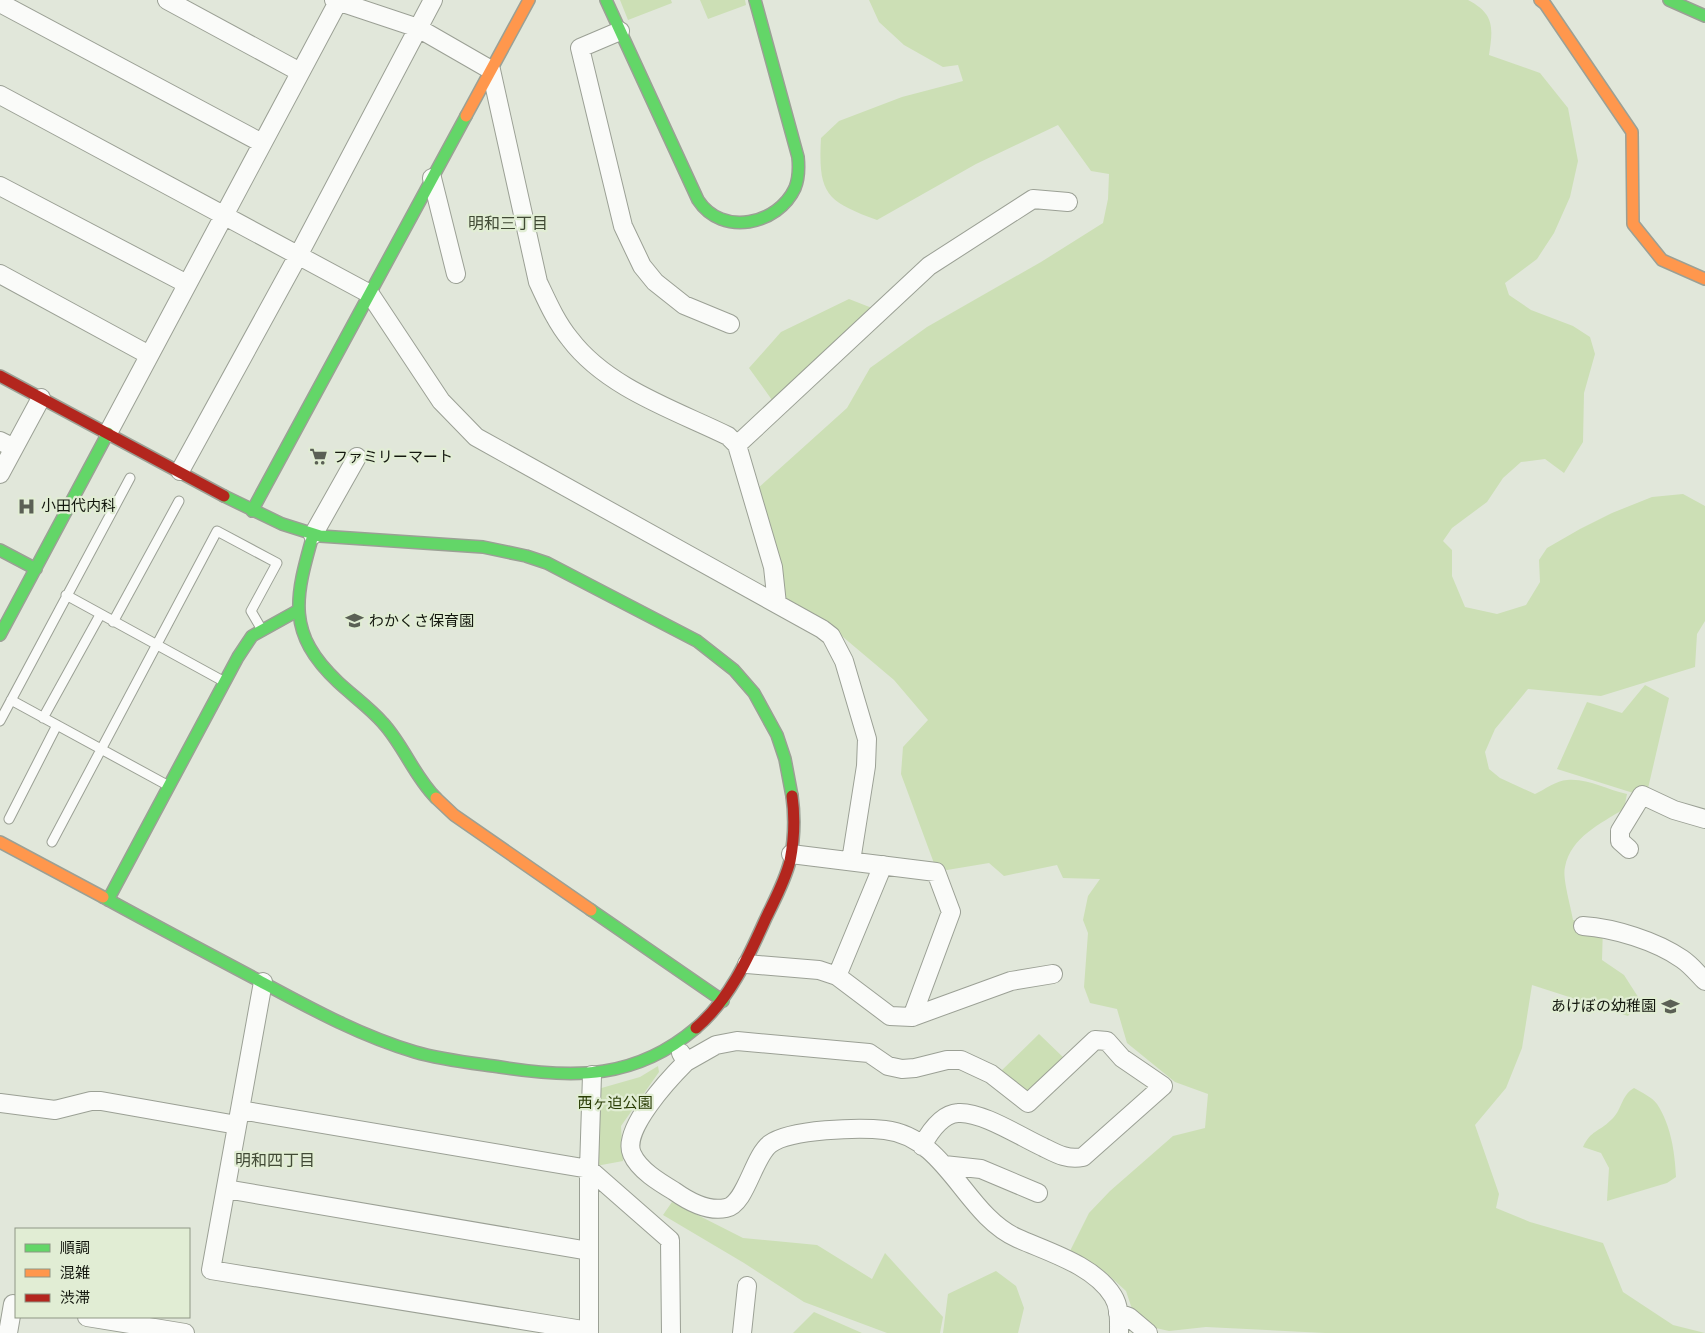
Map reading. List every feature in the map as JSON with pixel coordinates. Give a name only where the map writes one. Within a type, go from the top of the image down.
[{"type":"street","points":[[167,0],[300,72]]},
{"type":"street","points":[[180,471],[299,254],[433,0]]},
{"type":"street","points":[[252,510],[529,0]]},
{"type":"street","points":[[606,0],[691,188],[704,208],[718,218],[732,222],[760,220],[780,209],[795,188],[799,171],[798,157],[755,0]]},
{"type":"street","points":[[1540,0],[1545,4],[1632,132],[1633,224],[1662,260],[1705,278]]},
{"type":"street","points":[[1669,0],[1705,16]]},
{"type":"street","points":[[1,630],[36,568],[337,1],[418,28],[491,70],[538,282],[570,339],[591,360],[623,385],[728,436],[737,444],[773,567],[777,604]]},
{"type":"street","points":[[0,3],[262,143]]},
{"type":"street","points":[[620,31],[580,48],[623,226],[642,266],[655,282],[684,305],[730,324]]},
{"type":"street","points":[[0,94],[370,294],[441,401],[476,437],[822,629],[830,636],[844,661],[856,696],[867,739],[866,766],[851,861]]},
{"type":"street","points":[[432,178],[456,274]]},
{"type":"street","points":[[0,186],[187,284]]},
{"type":"street","points":[[737,444],[929,266],[1033,199],[1068,202]]},
{"type":"street","points":[[0,274],[149,355]]},
{"type":"street","points":[[0,376],[252,510],[287,526],[313,534],[341,538],[484,546],[523,553],[547,563],[697,641],[719,656],[740,676],[760,702],[784,755],[792,786],[794,818],[791,854],[785,875],[747,964],[723,1001],[702,1025],[675,1044],[643,1061],[592,1075],[549,1075],[427,1055],[369,1038],[0,842]]},
{"type":"street","points":[[0,474],[7,444],[41,398]]},
{"type":"street","points":[[357,457],[313,534],[299,586],[296,611],[305,640],[313,656],[383,723],[396,740],[420,781],[454,815],[723,1001]]},
{"type":"street","points":[[0,550],[36,568]]},
{"type":"street","points":[[108,900],[223,681],[252,636],[296,611]]},
{"type":"street","points":[[1629,849],[1620,842],[1620,831],[1642,795],[1674,810],[1705,819]]},
{"type":"street","points":[[791,854],[936,872],[951,912],[912,1017]]},
{"type":"street","points":[[837,976],[883,865]]},
{"type":"street","points":[[1583,926],[1606,928],[1668,951],[1684,961],[1705,981]]},
{"type":"street","points":[[747,964],[819,970],[837,976],[890,1016],[912,1017],[1011,981],[1053,974]]},
{"type":"street","points":[[263,982],[212,1270],[589,1332],[589,1169],[592,1075]]},
{"type":"street","points":[[922,1146],[930,1132],[944,1118],[956,1113],[973,1114],[1063,1157],[1083,1157],[1163,1086],[1122,1058],[1106,1041],[1095,1040],[1028,1103],[991,1074],[961,1060],[947,1060],[915,1068],[902,1069],[888,1066],[869,1053],[738,1041],[716,1045],[686,1062],[668,1080],[642,1116],[633,1132],[630,1143],[632,1153],[652,1177],[683,1197],[716,1209],[729,1208],[738,1199],[759,1158],[769,1144],[786,1136],[800,1133],[886,1130],[904,1135],[922,1146],[944,1165],[991,1221],[1012,1236],[1074,1264],[1090,1274],[1114,1297],[1118,1312],[1119,1333]]},
{"type":"street","points":[[675,1044],[686,1062]]},
{"type":"street","points":[[0,1103],[55,1110],[91,1101],[101,1101],[239,1117],[589,1169],[670,1240],[671,1333]]},
{"type":"street","points":[[944,1165],[981,1169],[1038,1193]]},
{"type":"street","points":[[226,1189],[589,1251]]},
{"type":"street","points":[[742,1333],[747,1286]]},
{"type":"street","points":[[8,1333],[10,1304]]},
{"type":"street","points":[[1118,1312],[1129,1317],[1148,1333]]},
{"type":"street","points":[[93,1318],[184,1333]]},
{"type":"lane","points":[[0,721],[130,478]]},
{"type":"lane","points":[[113,622],[179,501]]},
{"type":"lane","points":[[52,842],[217,530],[277,563],[252,611],[262,630]]},
{"type":"lane","points":[[66,595],[223,681]]},
{"type":"lane","points":[[43,718],[100,615]]},
{"type":"lane","points":[[11,700],[167,785]]},
{"type":"lane","points":[[9,819],[57,725]]},
{"type":"green space","points":[[620,0],[671,0],[672,3],[628,20]]},
{"type":"green space","points":[[700,0],[745,0],[746,5],[708,19]]},
{"type":"green space","points":[[869,0],[1468,0],[1477,5],[1488,16],[1491,29],[1489,55],[1540,73],[1568,108],[1578,161],[1570,197],[1554,233],[1537,259],[1505,283],[1509,295],[1531,310],[1573,326],[1590,337],[1595,354],[1584,393],[1583,442],[1564,473],[1545,459],[1521,462],[1503,478],[1487,502],[1452,528],[1443,541],[1452,550],[1452,576],[1465,607],[1497,614],[1526,605],[1540,582],[1539,560],[1547,548],[1612,513],[1652,497],[1683,494],[1705,506],[1705,621],[1697,634],[1695,667],[1601,696],[1528,689],[1495,729],[1485,752],[1489,769],[1500,778],[1535,794],[1559,782],[1575,780],[1590,782],[1627,794],[1624,809],[1596,826],[1573,847],[1564,872],[1573,920],[1603,926],[1602,960],[1624,975],[1640,1000],[1628,1016],[1532,985],[1522,1048],[1506,1088],[1475,1125],[1499,1194],[1496,1208],[1530,1222],[1603,1243],[1623,1292],[1673,1325],[1705,1333],[1325,1333],[1206,1327],[1169,1331],[1147,1326],[1132,1309],[1126,1291],[1104,1271],[1069,1253],[1089,1213],[1110,1191],[1173,1136],[1205,1128],[1208,1094],[1175,1082],[1127,1043],[1117,1009],[1090,1003],[1084,987],[1088,933],[1083,920],[1088,896],[1100,879],[1063,878],[1057,865],[1004,876],[989,863],[947,870],[935,866],[901,774],[903,747],[928,720],[894,680],[830,626],[787,601],[757,489],[847,408],[870,368],[927,327],[1041,262],[1103,223],[1108,199],[1109,174],[1091,171],[1058,125],[976,164],[877,220],[846,207],[836,200],[824,184],[820,157],[821,138],[839,121],[902,97],[963,81],[958,65],[943,67],[904,45],[879,22]]},
{"type":"green space","points":[[849,299],[872,308],[772,400],[749,368],[781,332]]},
{"type":"green space","points":[[1645,685],[1669,698],[1646,797],[1557,769],[1587,702],[1622,713]]},
{"type":"green space","points":[[1039,1034],[1065,1059],[1034,1090],[1023,1090],[999,1073]]},
{"type":"green space","name":"西ヶ迫公園","points":[[658,1066],[659,1072],[621,1126],[623,1161],[596,1166],[598,1089],[640,1077]]},
{"type":"green space","points":[[1634,1088],[1652,1099],[1662,1112],[1671,1139],[1676,1177],[1667,1183],[1607,1201],[1609,1168],[1601,1153],[1583,1147],[1592,1134],[1615,1116],[1626,1095]]},
{"type":"green space","points":[[672,1202],[743,1238],[817,1245],[872,1279],[885,1253],[943,1317],[940,1333],[887,1333],[804,1302],[744,1263],[663,1215]]},
{"type":"green space","points":[[996,1271],[1016,1286],[1024,1308],[1018,1333],[943,1333],[948,1294]]},
{"type":"green space","points":[[814,1312],[862,1333],[793,1333]]},
{"type":"traffic: fast","points":[[606,0],[698,200],[708,212],[721,219],[735,222],[749,222],[763,218],[776,211],[787,201],[795,188],[798,172],[798,157],[755,0]]},
{"type":"traffic: fast","points":[[1669,0],[1705,16]]},
{"type":"traffic: fast","points":[[252,511],[466,116]]},
{"type":"traffic: fast","points":[[0,635],[108,433]]},
{"type":"traffic: fast","points":[[224,496],[282,524],[320,536],[483,547],[526,556],[547,563],[697,641],[734,670],[754,693],[777,735],[785,759],[792,796]]},
{"type":"traffic: fast","points":[[313,535],[299,596],[299,614],[302,631],[321,664],[383,723],[397,741],[421,780],[436,798]]},
{"type":"traffic: fast","points":[[0,550],[36,569]]},
{"type":"traffic: fast","points":[[108,900],[238,657],[252,636],[297,611]]},
{"type":"traffic: fast","points":[[103,897],[334,1020],[394,1045],[436,1057],[527,1071],[554,1073],[604,1071],[627,1066],[651,1057],[673,1045],[696,1028]]},
{"type":"traffic: fast","points":[[591,910],[723,1001]]},
{"type":"traffic: slow","points":[[466,116],[529,0]]},
{"type":"traffic: slow","points":[[1540,0],[1545,4],[1632,132],[1633,224],[1662,260],[1705,279]]},
{"type":"traffic: slow","points":[[436,798],[454,815],[591,910]]},
{"type":"traffic: slow","points":[[0,842],[103,897]]},
{"type":"traffic: jam","points":[[0,376],[224,496]]},
{"type":"traffic: jam","points":[[696,1028],[719,1004],[737,977],[783,883],[790,861],[792,845],[794,820],[792,796]]},
{"type":"place","name":"ファミリーマート","points":[[319,457]]},
{"type":"place","name":"小田代内科","points":[[27,506]]},
{"type":"place","name":"わかくさ保育園","points":[[355,621]]},
{"type":"place","name":"あけぼの幼稚園","points":[[1670,1006]]},
{"type":"district","name":"明和三丁目","points":[[508,223]]},
{"type":"district","name":"明和四丁目","points":[[275,1160]]}]
